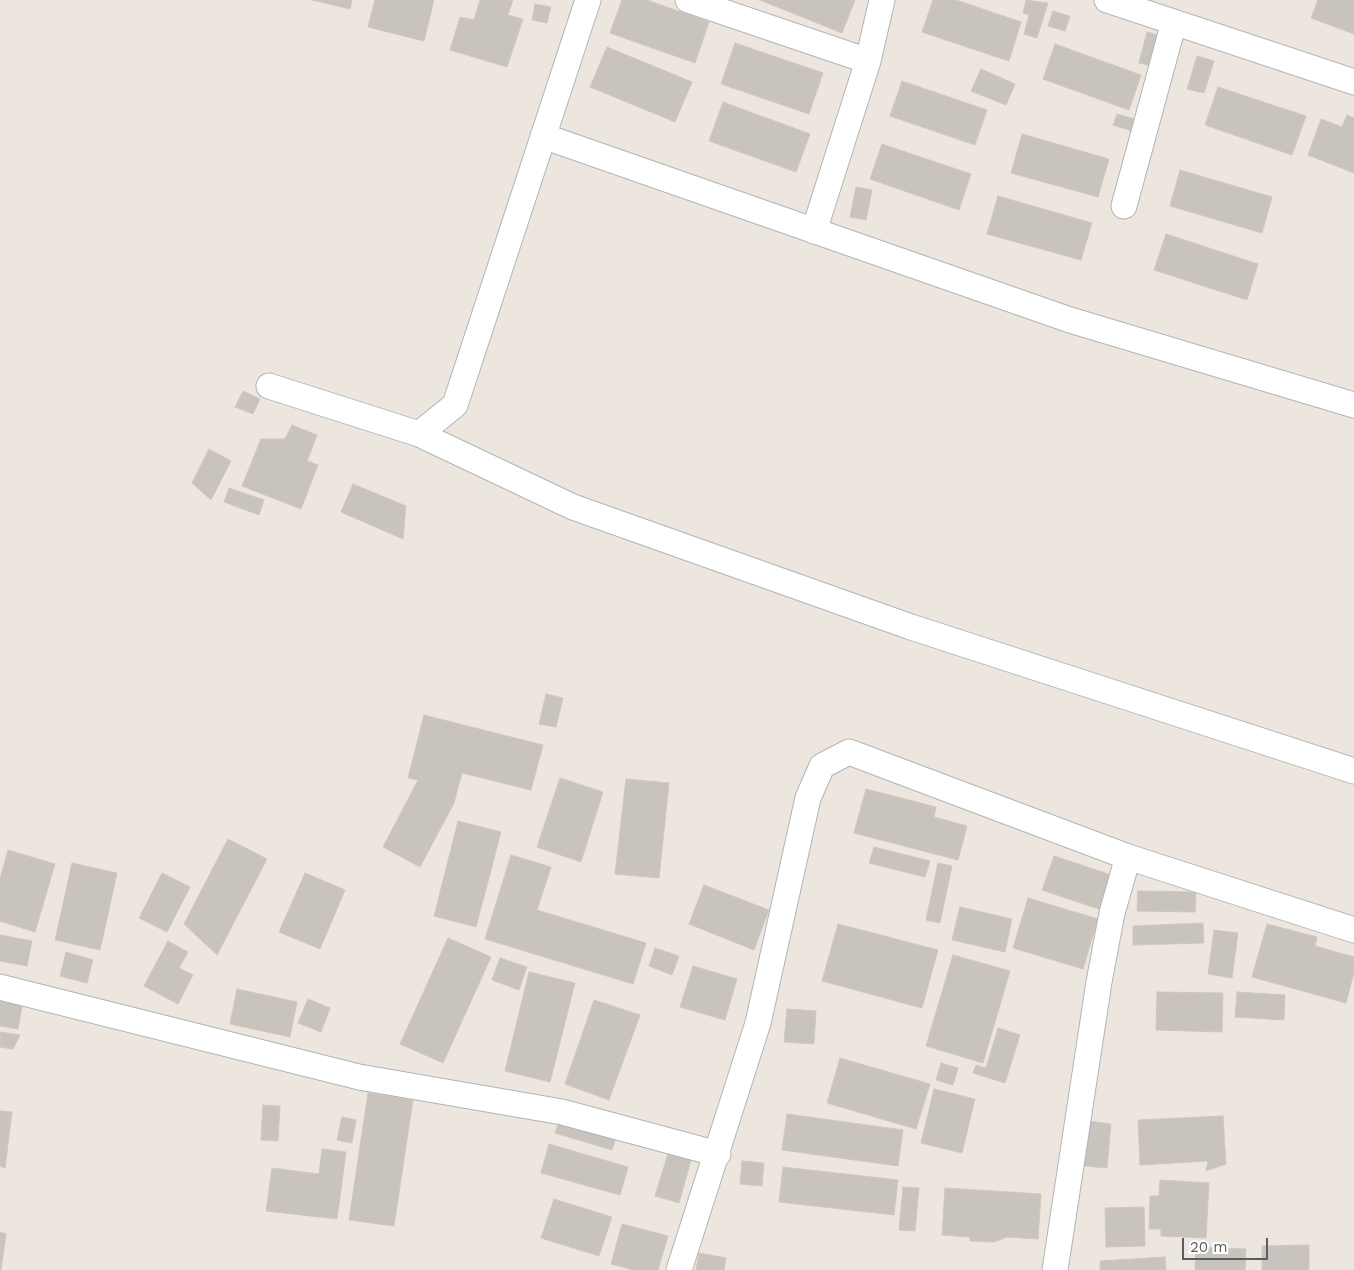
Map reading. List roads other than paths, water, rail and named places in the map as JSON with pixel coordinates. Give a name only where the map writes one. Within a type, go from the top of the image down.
[{"type":"street","points":[[419,434],[455,405],[588,0]]},
{"type":"street","points":[[688,0],[868,61]]},
{"type":"street","points":[[814,231],[868,61],[882,0]]},
{"type":"street","points":[[1106,0],[1167,13],[1354,82]]},
{"type":"street","points":[[1124,206],[1167,13]]},
{"type":"street","points":[[543,136],[1070,320],[1354,405]]},
{"type":"street","points":[[269,386],[419,434],[573,507],[911,627],[1354,771]]},
{"type":"street","points":[[679,1270],[718,1154],[758,1023],[808,798],[822,766],[848,752],[1128,857],[1354,930]]},
{"type":"street","points":[[1055,1270],[1112,914],[1128,857]]},
{"type":"street","points":[[0,987],[359,1077],[562,1112],[718,1154]]}]
